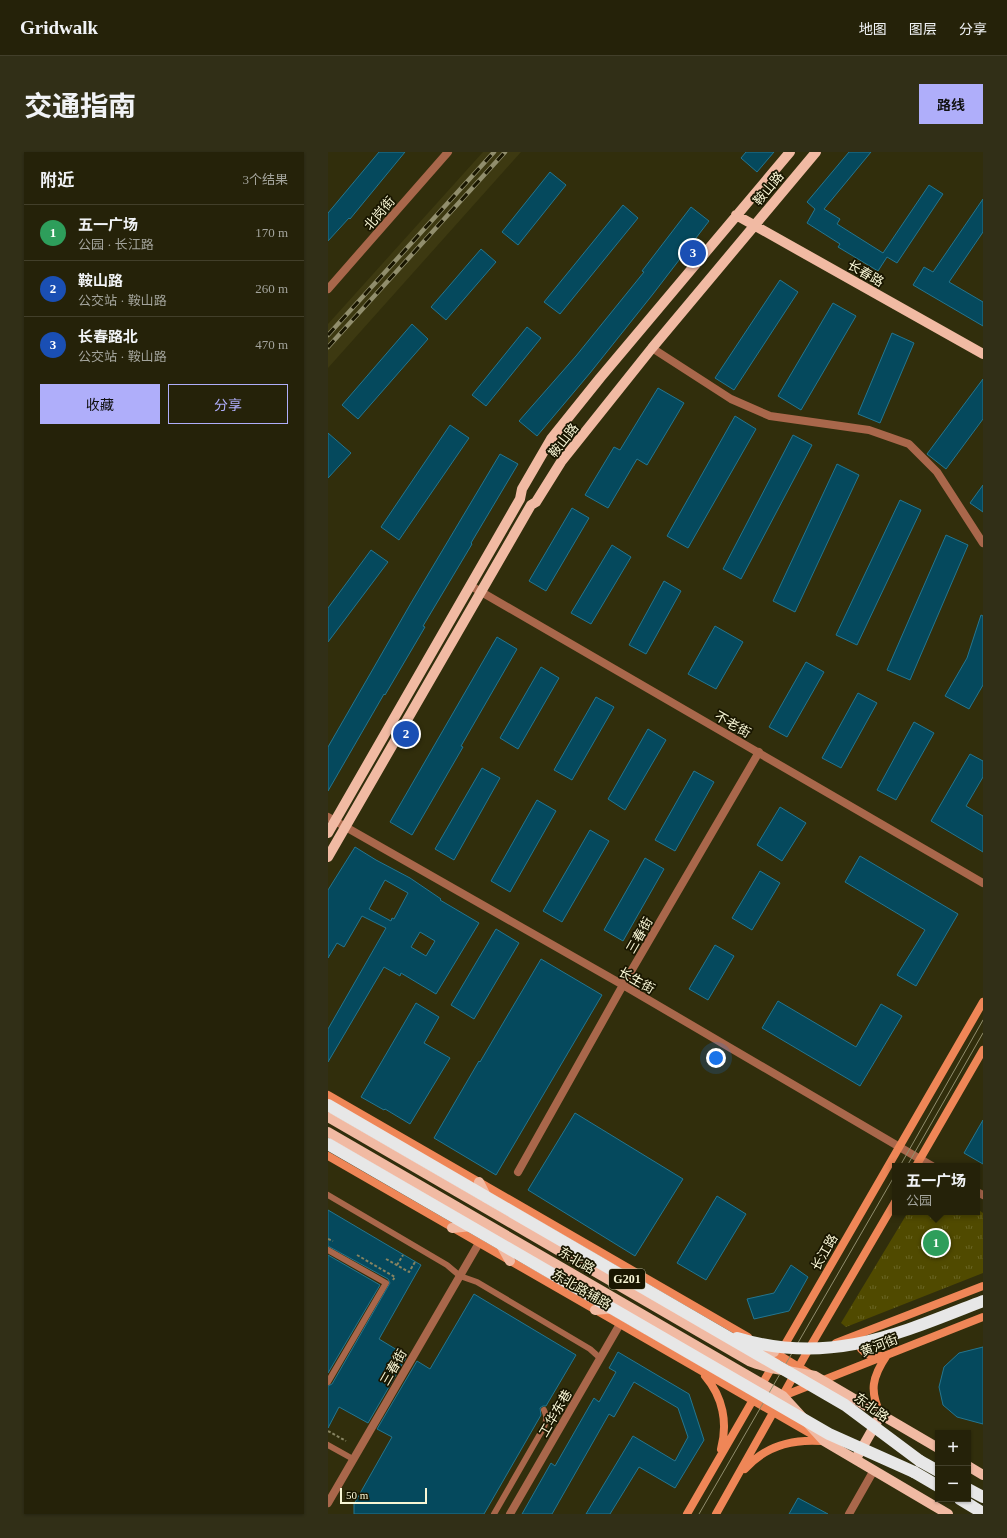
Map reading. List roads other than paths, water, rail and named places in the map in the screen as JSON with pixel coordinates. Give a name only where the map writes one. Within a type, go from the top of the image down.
[{"type":"highway","name":"东北路","points":[[328,1106],[845,1405],[920,1460],[935,1469]]},
{"type":"highway","name":"东北路","points":[[328,1144],[829,1434],[914,1472],[935,1484]]},
{"type":"highway","points":[[720,1333],[764,1344],[788,1348],[838,1348],[887,1337],[983,1301]]},
{"type":"highway","points":[[971,1491],[983,1497]]},
{"type":"highway","points":[[965,1502],[983,1513]]},
{"type":"main road","name":"鞍山路","points":[[328,833],[332,818],[471,586],[520,500],[522,489],[551,439],[600,378],[790,152]]},
{"type":"main road","name":"鞍山路","points":[[328,857],[531,505],[536,502],[561,462],[652,348],[816,152]]},
{"type":"main road","name":"长春路","points":[[736,215],[983,354]]},
{"type":"main road","name":"长江路","points":[[687,1514],[771,1368],[776,1354],[983,1002]]},
{"type":"main road","points":[[918,1162],[983,1050]]},
{"type":"main road","points":[[328,1095],[788,1361],[797,1370]]},
{"type":"main road","name":"东北路","points":[[328,1117],[743,1357],[757,1364],[771,1368],[797,1370],[819,1378],[935,1446]]},
{"type":"main road","name":"东北路","points":[[328,1132],[762,1383],[783,1396],[824,1441],[948,1514]]},
{"type":"main road","name":"东北路辅路","points":[[328,1156],[824,1441]]},
{"type":"main road","points":[[479,1182],[496,1214]]},
{"type":"main road","points":[[476,1217],[483,1212],[482,1206]]},
{"type":"main road","points":[[716,1514],[806,1354],[892,1207]]},
{"type":"main road","points":[[452,1228],[491,1226],[510,1261]]},
{"type":"main road","name":"黄河街","points":[[788,1361],[983,1286]]},
{"type":"main road","points":[[595,1310],[631,1307]]},
{"type":"main road","name":"黄河街","points":[[783,1396],[819,1378],[888,1355],[983,1317]]},
{"type":"main road","points":[[876,1327],[861,1340],[861,1349],[869,1356],[888,1355]]},
{"type":"main road","points":[[743,1357],[776,1354]]},
{"type":"main road","points":[[855,1460],[881,1415],[875,1403],[872,1390],[875,1376],[881,1364],[888,1355]]},
{"type":"main road","points":[[701,1370],[712,1384],[720,1399],[724,1413],[724,1434],[719,1458]]},
{"type":"main road","points":[[737,1479],[761,1454],[773,1447],[789,1442],[805,1440],[824,1441]]},
{"type":"main road","points":[[971,1468],[983,1475]]},
{"type":"street","name":"北岗街","points":[[328,289],[448,152]]},
{"type":"street","points":[[652,348],[731,399],[770,416],[869,430],[908,444],[937,472],[983,543]]},
{"type":"street","name":"不老街","points":[[471,586],[983,883]]},
{"type":"street","name":"三春街","points":[[518,1172],[623,985],[759,752]]},
{"type":"street","name":"长生街","points":[[332,818],[899,1146],[918,1162]]},
{"type":"street","name":"三春街","points":[[328,1503],[479,1243]]},
{"type":"street","name":"工华东巷","points":[[510,1514],[620,1324]]},
{"type":"street","points":[[849,1514],[874,1470]]},
{"type":"lane","points":[[328,1195],[447,1265],[460,1276],[477,1282],[590,1349],[600,1358]]},
{"type":"lane","points":[[328,1250],[386,1283],[328,1382]]},
{"type":"lane","points":[[494,1514],[547,1420],[544,1410]]},
{"type":"lane","points":[[328,1445],[353,1459]]},
{"type":"tram line","points":[[902,1163],[983,1020]]},
{"type":"tram line","points":[[909,1163],[983,1033]]},
{"type":"tram line","points":[[699,1514],[892,1180]]},
{"type":"railway","points":[[328,335],[494,152]]},
{"type":"railway","points":[[328,347],[505,152]]},
{"type":"place","name":"长春路北","points":[[693,253]]},
{"type":"place","name":"鞍山路","points":[[406,734]]},
{"type":"place","name":"五一广场","points":[[936,1243]]}]
